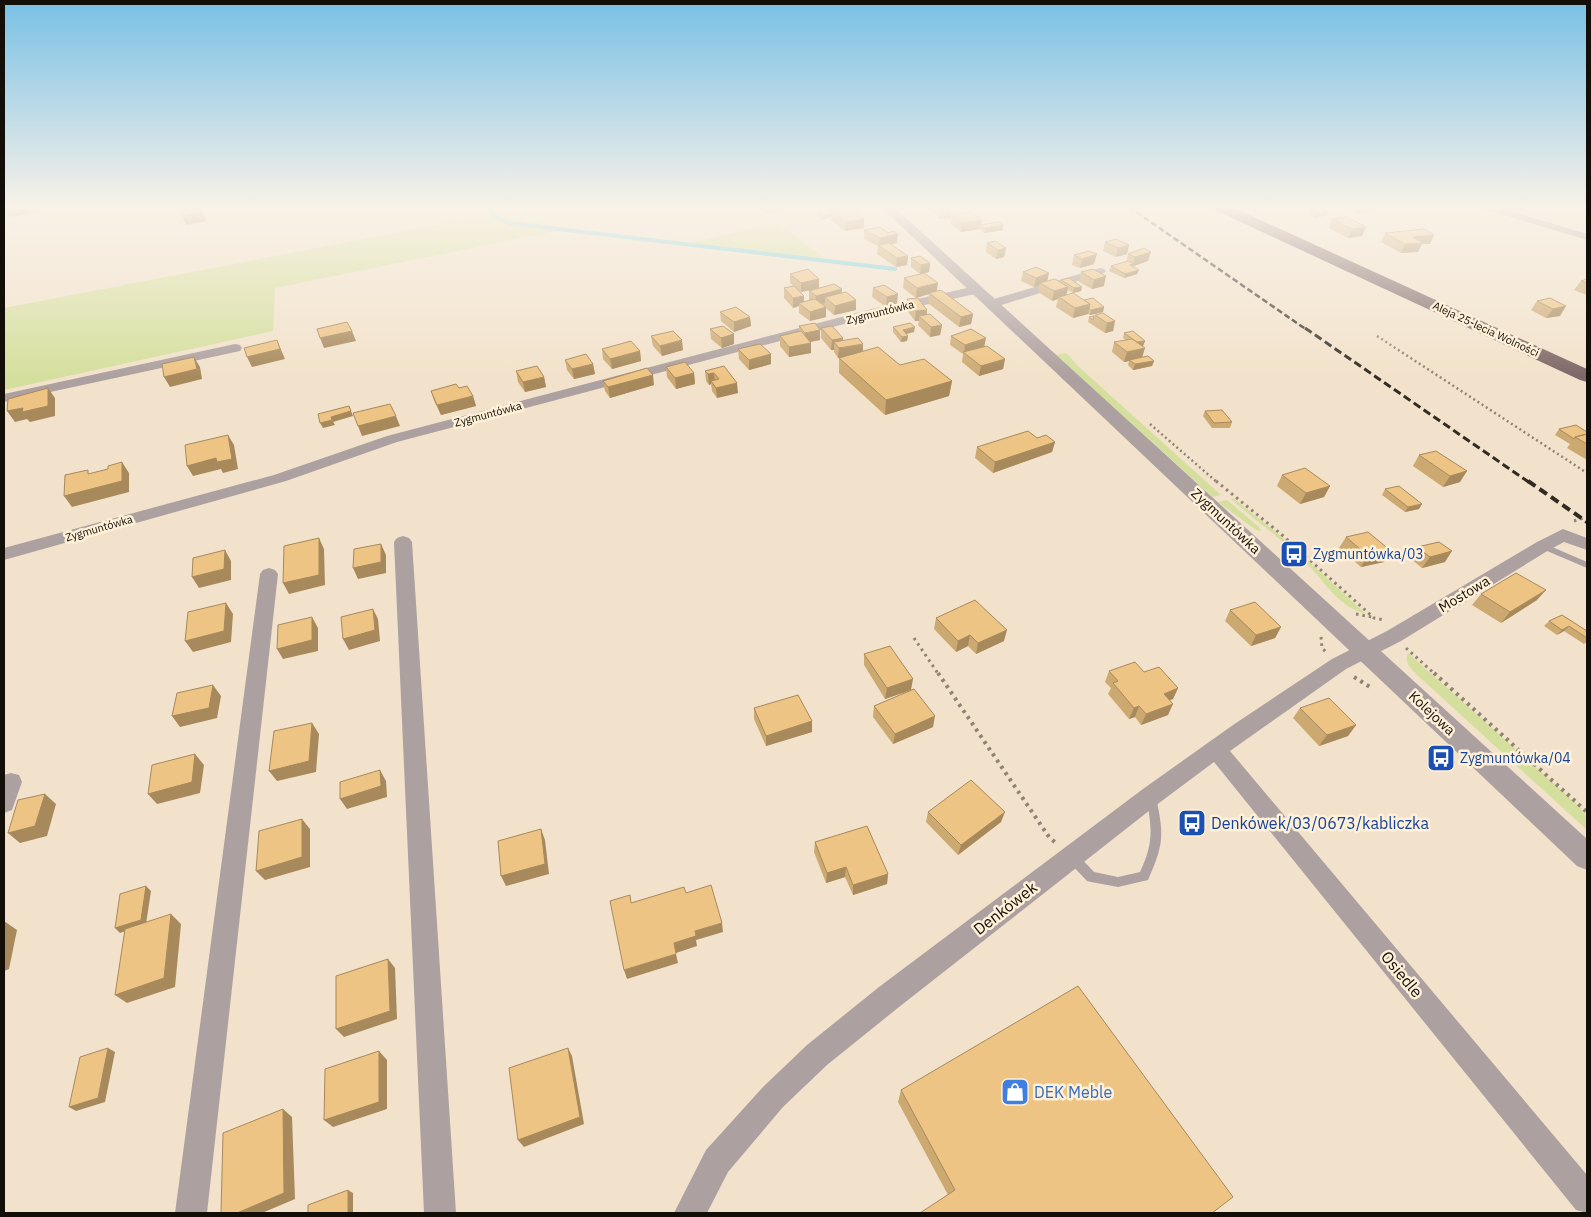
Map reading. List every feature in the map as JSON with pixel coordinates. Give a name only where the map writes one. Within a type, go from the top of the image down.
[{"type":"main road","name":"Aleja 25-lecia Wolności","points":[[1343,264],[1587,376]]},
{"type":"street","name":"Zygmuntówka","points":[[948,264],[1366,651]]},
{"type":"street","points":[[984,297],[1100,271]]},
{"type":"street","name":"Zygmuntówka","points":[[4,554],[280,478],[401,437],[876,312],[984,297]]},
{"type":"street","points":[[4,398],[235,348]]},
{"type":"street","name":"Mostowa","points":[[1366,651],[1563,535],[1587,544]]},
{"type":"street","points":[[403,542],[440,1213]]},
{"type":"street","points":[[191,1213],[269,574]]},
{"type":"street","name":"Denkówek","points":[[690,1213],[718,1161],[779,1091],[817,1056],[882,1003],[1151,796],[1339,664],[1366,651]]},
{"type":"street","name":"Kolejowa","points":[[1366,651],[1587,857]]},
{"type":"street","name":"Osiedle","points":[[1216,749],[1587,1199]]},
{"type":"lane","points":[[1543,546],[1587,565]]},
{"type":"lane","points":[[1072,856],[1091,877],[1118,882],[1144,876],[1154,856],[1158,834],[1151,796]]},
{"type":"path","points":[[1377,336],[1587,473]]},
{"type":"path","points":[[1150,424],[1232,495],[1281,534],[1374,618]]},
{"type":"path","points":[[914,638],[1049,837],[1072,856]]},
{"type":"path","points":[[1406,648],[1587,812]]},
{"type":"green space","points":[[234,264],[394,264],[275,288],[273,331],[4,390],[4,308]]},
{"type":"green space","points":[[1066,353],[1079,367],[1221,495],[1213,497],[1056,355]]},
{"type":"green space","points":[[1233,498],[1281,536],[1366,614],[1341,601],[1311,568],[1282,541],[1231,499]]},
{"type":"green space","points":[[1227,500],[1259,527],[1261,531],[1256,530],[1218,502]]},
{"type":"green space","points":[[1408,653],[1579,806],[1587,817],[1587,830],[1416,674],[1407,662]]},
{"type":"building","points":[[1134,264],[1130,265],[1139,270],[1125,274],[1111,266]]},
{"type":"building","points":[[1036,267],[1049,273],[1036,278],[1023,272]]},
{"type":"building","points":[[808,269],[819,279],[801,283],[790,274]]},
{"type":"building","points":[[1093,269],[1106,276],[1094,280],[1081,272]]},
{"type":"building","points":[[924,273],[938,283],[917,288],[904,278]]},
{"type":"building","points":[[1069,278],[1082,287],[1074,288],[1061,280]]},
{"type":"building","points":[[1055,279],[1068,287],[1054,291],[1040,283]]},
{"type":"building","points":[[834,284],[842,289],[816,296],[809,291]]},
{"type":"building","points":[[884,285],[898,294],[887,297],[873,288]]},
{"type":"building","points":[[794,286],[804,296],[793,298],[784,288]]},
{"type":"building","points":[[941,290],[973,314],[961,317],[929,293]]},
{"type":"building","points":[[846,292],[856,300],[835,306],[825,297]]},
{"type":"building","points":[[1073,293],[1090,304],[1075,308],[1059,297]]},
{"type":"building","points":[[918,298],[927,310],[916,311],[907,299]]},
{"type":"building","points":[[1093,298],[1104,307],[1089,309],[1090,304],[1084,300]]},
{"type":"building","points":[[1550,298],[1566,306],[1553,309],[1537,301]]},
{"type":"building","points":[[815,299],[826,307],[810,312],[799,303]]},
{"type":"building","points":[[736,307],[750,317],[734,322],[720,312]]},
{"type":"building","points":[[1103,313],[1115,321],[1107,323],[1095,315]]},
{"type":"building","points":[[930,314],[942,325],[931,327],[919,316]]},
{"type":"building","points":[[347,322],[352,331],[320,338],[317,329]]},
{"type":"building","points":[[815,323],[820,330],[805,333],[799,326]]},
{"type":"building","points":[[910,323],[915,327],[903,330],[908,336],[902,337],[893,327]]},
{"type":"building","points":[[723,326],[734,334],[721,338],[710,329]]},
{"type":"building","points":[[832,326],[843,338],[832,340],[821,328]]},
{"type":"building","points":[[971,329],[986,338],[965,345],[951,336]]},
{"type":"building","points":[[673,331],[682,340],[660,346],[651,336]]},
{"type":"building","points":[[801,331],[811,343],[789,347],[780,336]]},
{"type":"building","points":[[1133,331],[1145,341],[1137,342],[1124,333]]},
{"type":"building","points":[[858,338],[863,344],[839,348],[834,342]]},
{"type":"building","points":[[1132,339],[1145,348],[1127,352],[1114,342]]},
{"type":"building","points":[[277,340],[280,349],[247,357],[244,348]]},
{"type":"building","points":[[631,341],[640,351],[610,359],[602,349]]},
{"type":"building","points":[[760,344],[771,354],[749,360],[738,349]]},
{"type":"building","points":[[987,346],[1005,359],[981,366],[963,352]]},
{"type":"building","points":[[878,347],[900,365],[924,359],[952,381],[886,400],[839,358]]},
{"type":"building","points":[[586,354],[593,364],[572,369],[565,360]]},
{"type":"building","points":[[1148,356],[1154,361],[1135,364],[1129,360]]},
{"type":"building","points":[[194,357],[197,369],[164,377],[162,364]]},
{"type":"building","points":[[685,362],[694,373],[675,378],[666,367]]},
{"type":"building","points":[[537,366],[544,377],[523,382],[516,371]]},
{"type":"building","points":[[724,366],[737,383],[716,388],[711,381],[719,379],[714,373],[708,374],[705,371]]},
{"type":"building","points":[[647,368],[653,375],[608,387],[603,381]]},
{"type":"building","points":[[456,384],[459,388],[467,386],[473,396],[437,405],[431,391]]},
{"type":"building","points":[[48,388],[48,406],[22,412],[23,408],[7,411],[8,399]]},
{"type":"building","points":[[390,404],[396,416],[358,426],[353,413]]},
{"type":"building","points":[[349,406],[351,411],[331,417],[332,420],[320,423],[318,414]]},
{"type":"building","points":[[1222,410],[1232,422],[1214,423],[1205,411]]},
{"type":"building","points":[[1576,425],[1587,432],[1587,434],[1575,437],[1574,439],[1559,429]]},
{"type":"building","points":[[1028,431],[1037,438],[1046,435],[1055,442],[995,462],[977,447]]},
{"type":"building","points":[[1587,434],[1587,444],[1575,437]]},
{"type":"building","points":[[228,435],[232,459],[217,462],[216,458],[187,466],[185,445]]},
{"type":"building","points":[[1436,451],[1467,471],[1450,476],[1419,455]]},
{"type":"building","points":[[122,462],[122,481],[64,496],[65,475],[88,470],[88,474],[108,469],[108,466]]},
{"type":"building","points":[[1305,468],[1330,486],[1306,493],[1282,475]]},
{"type":"building","points":[[1399,486],[1422,504],[1408,507],[1385,489]]},
{"type":"building","points":[[1368,532],[1391,551],[1368,556],[1346,537]]},
{"type":"building","points":[[319,538],[319,575],[283,583],[284,546]]},
{"type":"building","points":[[1439,542],[1452,551],[1430,557],[1417,547]]},
{"type":"building","points":[[381,544],[381,562],[353,568],[354,549]]},
{"type":"building","points":[[225,550],[224,569],[192,577],[193,558]]},
{"type":"building","points":[[1516,573],[1546,590],[1510,612],[1481,594]]},
{"type":"building","points":[[975,600],[1007,630],[978,643],[970,635],[958,641],[936,618]]},
{"type":"building","points":[[1255,602],[1281,627],[1256,635],[1230,610]]},
{"type":"building","points":[[226,603],[224,631],[185,641],[188,612]]},
{"type":"building","points":[[373,609],[375,630],[343,639],[341,617]]},
{"type":"building","points":[[1562,615],[1587,631],[1587,638],[1569,626],[1562,630],[1549,621]]},
{"type":"building","points":[[312,617],[312,640],[277,649],[278,625]]},
{"type":"building","points":[[890,646],[913,679],[887,688],[864,654]]},
{"type":"building","points":[[1135,662],[1144,672],[1159,667],[1178,688],[1164,694],[1173,704],[1146,714],[1139,706],[1134,708],[1113,683],[1118,681],[1109,671]]},
{"type":"building","points":[[213,685],[209,708],[172,716],[177,693]]},
{"type":"building","points":[[914,689],[935,716],[895,734],[874,706]]},
{"type":"building","points":[[798,695],[812,721],[766,736],[754,708]]},
{"type":"building","points":[[1329,698],[1356,725],[1327,735],[1300,708]]},
{"type":"building","points":[[312,723],[309,761],[269,771],[274,731]]},
{"type":"building","points":[[1442,750],[1455,762],[1450,763],[1438,752]]},
{"type":"building","points":[[195,754],[192,782],[148,794],[152,765]]},
{"type":"building","points":[[380,770],[381,786],[340,799],[340,782]]},
{"type":"building","points":[[971,780],[1005,812],[961,845],[928,812]]},
{"type":"building","points":[[45,794],[35,826],[8,833],[18,800]]},
{"type":"building","points":[[302,819],[302,857],[256,871],[259,831]]},
{"type":"building","points":[[867,826],[888,874],[853,885],[846,867],[827,873],[815,842]]},
{"type":"building","points":[[541,829],[545,864],[501,876],[498,841]]},
{"type":"building","points":[[711,885],[722,923],[695,931],[696,936],[674,943],[676,954],[624,970],[610,901],[630,895],[631,903],[684,887],[686,893]]},
{"type":"building","points":[[146,886],[141,920],[115,928],[120,894]]},
{"type":"building","points":[[171,914],[164,978],[115,995],[125,929]]},
{"type":"building","points":[[388,959],[390,1011],[336,1029],[336,976]]},
{"type":"building","points":[[1078,986],[1233,1197],[1212,1213],[920,1213],[955,1190],[901,1090]]},
{"type":"building","points":[[108,1048],[98,1098],[69,1107],[80,1057]]},
{"type":"building","points":[[568,1048],[580,1117],[518,1140],[509,1068]]},
{"type":"building","points":[[379,1051],[379,1102],[324,1120],[325,1069]]},
{"type":"building","points":[[283,1109],[284,1193],[237,1213],[221,1213],[223,1133]]},
{"type":"building","points":[[348,1190],[348,1213],[308,1213],[308,1205]]},
{"type":"waterway","points":[[851,264],[895,269]]},
{"type":"railway","points":[[1211,264],[1307,330]]},
{"type":"railway","points":[[1305,328],[1530,483]]},
{"type":"railway","points":[[1528,481],[1587,522]]},
{"type":"place","name":"Zygmuntówka/03","points":[[1294,554]]},
{"type":"place","name":"Zygmuntówka/04","points":[[1441,758]]},
{"type":"place","name":"Denkówek/03/0673/kabliczka","points":[[1192,823]]},
{"type":"place","name":"DEK Meble","points":[[1015,1092]]}]
